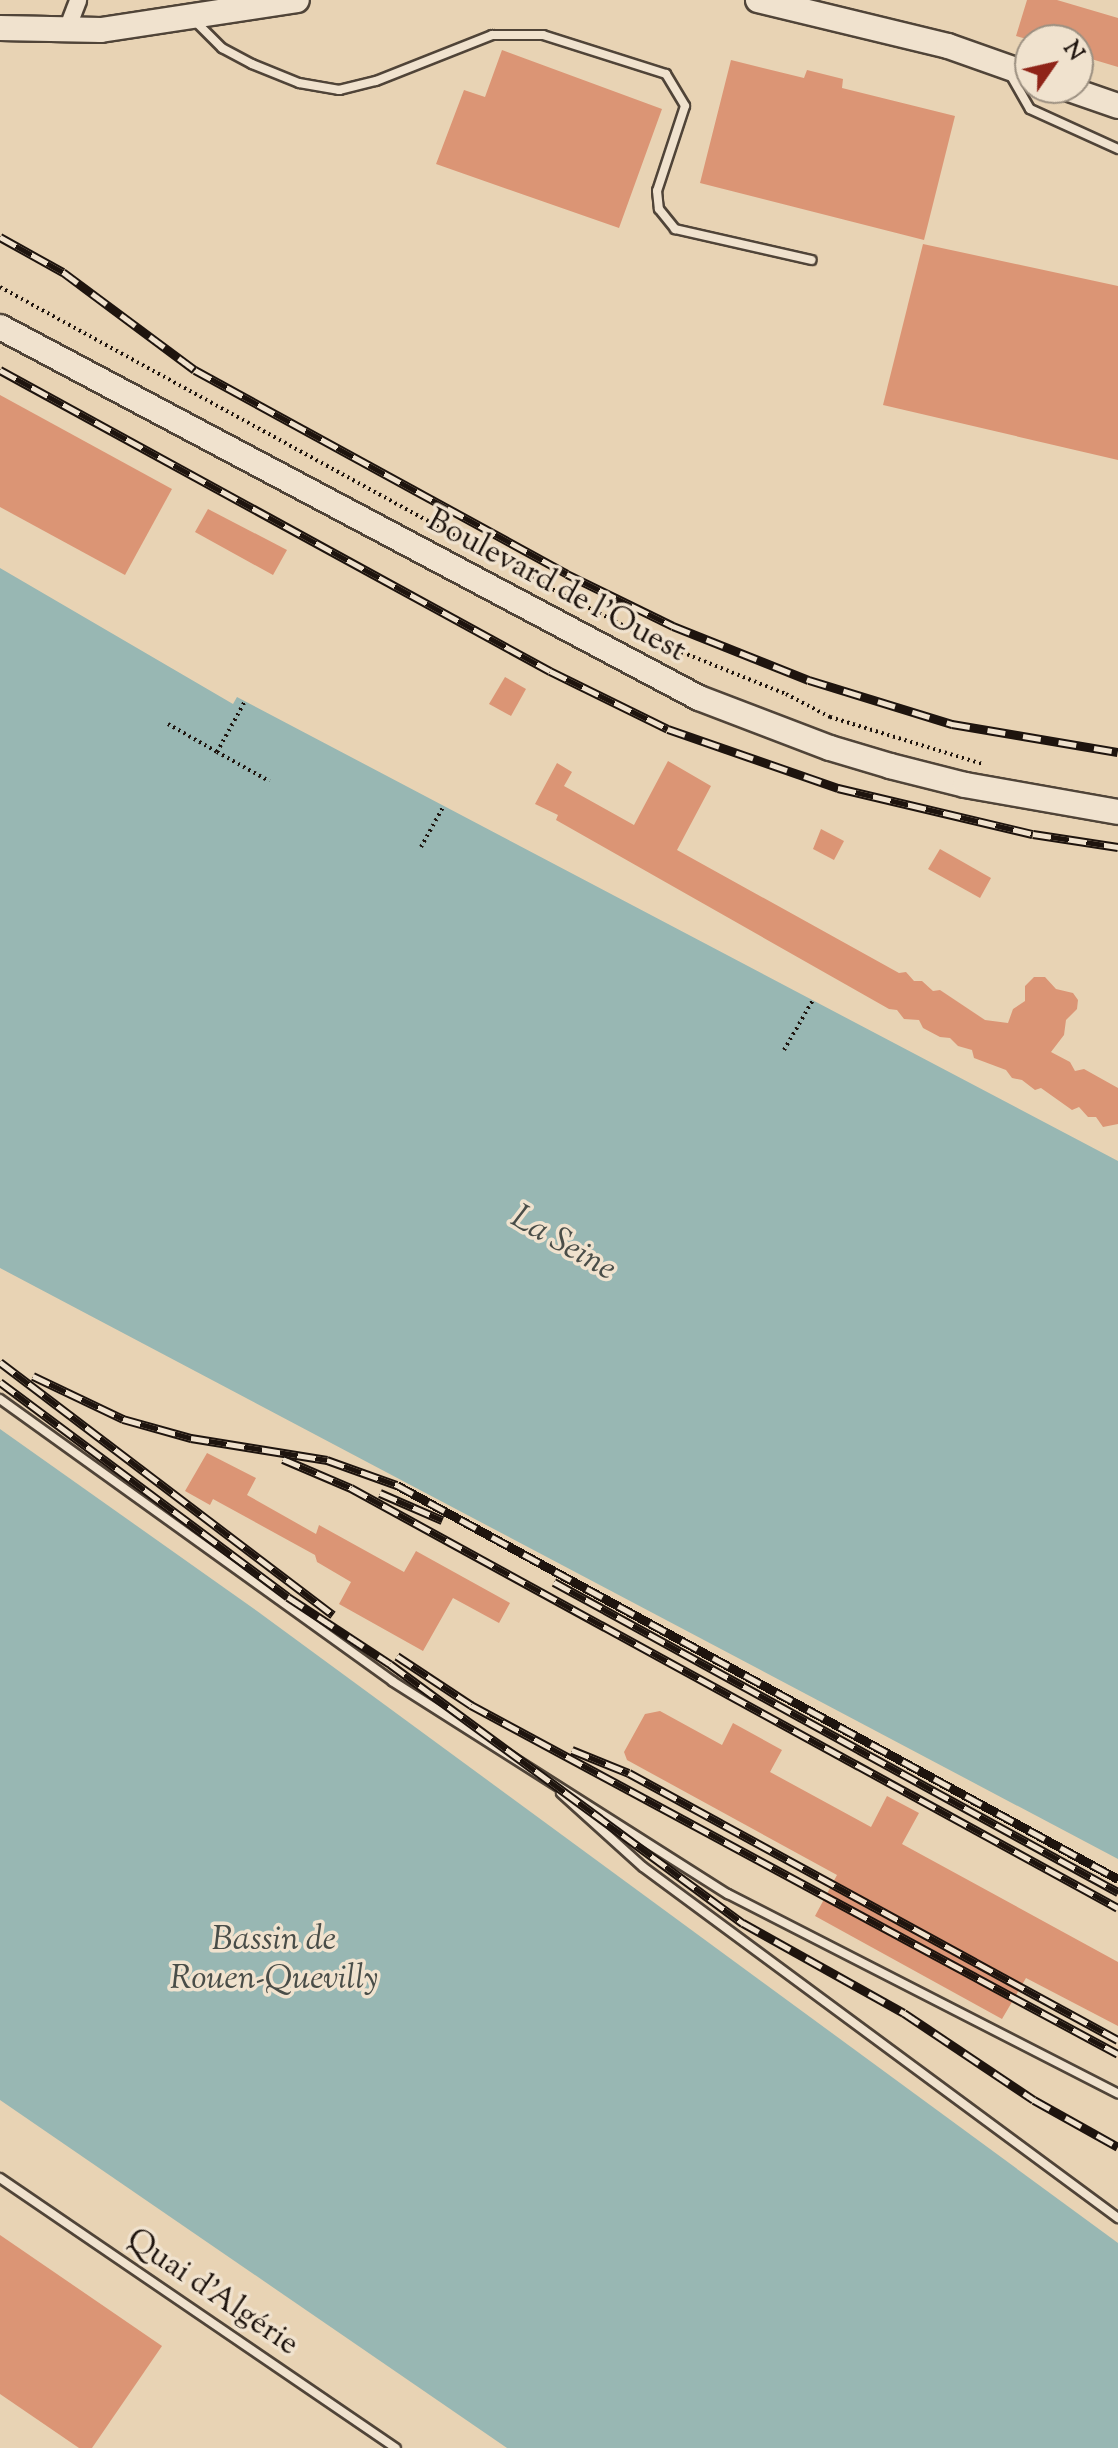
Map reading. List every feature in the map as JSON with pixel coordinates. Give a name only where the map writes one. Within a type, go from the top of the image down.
[{"type":"main road","points":[[0,28],[66,32],[297,0]]},
{"type":"main road","points":[[758,0],[948,46],[1014,69]]},
{"type":"main road","points":[[1094,98],[1118,106]]},
{"type":"main road","name":"Boulevard de l'Ouest","points":[[0,327],[699,698],[803,739],[890,766],[965,785],[1118,812]]},
{"type":"street","points":[[66,32],[78,0]]},
{"type":"lane","points":[[191,16],[222,48],[242,59],[299,83],[339,90],[376,81],[492,35],[543,35],[666,74],[685,106],[657,191],[659,209],[675,229],[812,260]]},
{"type":"lane","points":[[1005,66],[1030,109],[1118,149]]},
{"type":"lane","points":[[0,1399],[392,1681],[728,1894],[1118,2094]]},
{"type":"lane","points":[[543,1777],[643,1867],[1118,2218]]},
{"type":"lane","name":"Quai d'Algérie","points":[[0,2178],[396,2448]]},
{"type":"path","points":[[0,287],[567,597],[654,641],[786,694],[830,717],[984,764]]},
{"type":"path","points":[[217,752],[245,701]]},
{"type":"path","points":[[168,724],[269,781]]},
{"type":"path","points":[[421,847],[443,807]]},
{"type":"path","points":[[784,1050],[813,1000]]},
{"type":"water","name":"La Seine","points":[[0,568],[233,704],[237,697],[1118,1161],[1118,1859],[0,1268]]},
{"type":"water","name":"Bassin de Rouen-Quevilly","points":[[0,1429],[257,1611],[1118,2243],[1118,2448],[507,2448],[0,2100]]},
{"type":"building","points":[[1027,0],[1057,0],[1118,18],[1118,67],[1094,60],[1094,24],[1020,24]]},
{"type":"building","points":[[502,50],[662,109],[619,228],[436,164],[464,90],[485,97]]},
{"type":"building","points":[[731,60],[804,78],[807,70],[843,79],[842,88],[955,116],[924,240],[700,183]]},
{"type":"building","points":[[923,244],[1118,286],[1118,460],[883,405]]},
{"type":"building","points":[[0,395],[172,489],[125,575],[0,507]]},
{"type":"building","points":[[208,509],[287,550],[273,575],[195,532]]},
{"type":"building","points":[[505,677],[526,689],[511,716],[489,704]]},
{"type":"building","points":[[668,761],[711,786],[677,850],[899,973],[906,972],[914,981],[922,981],[933,991],[940,990],[985,1020],[1008,1023],[1013,1009],[1025,1001],[1025,986],[1034,977],[1045,977],[1056,989],[1073,993],[1078,1000],[1077,1009],[1066,1020],[1064,1035],[1051,1052],[1070,1062],[1075,1071],[1084,1069],[1118,1088],[1118,1124],[1103,1127],[1096,1117],[1088,1117],[1079,1107],[1072,1110],[1041,1088],[1035,1090],[1022,1080],[1012,1078],[1006,1070],[974,1058],[972,1050],[923,1028],[919,1020],[904,1019],[897,1010],[889,1009],[556,820],[558,815],[535,804],[557,763],[572,772],[564,786],[634,825]]},
{"type":"building","points":[[821,829],[844,841],[834,860],[813,849]]},
{"type":"building","points":[[940,849],[991,878],[980,898],[928,869]]},
{"type":"building","points":[[207,1453],[256,1478],[247,1495],[316,1534],[319,1525],[404,1572],[416,1551],[510,1603],[499,1623],[453,1598],[423,1651],[339,1604],[351,1582],[317,1562],[315,1555],[213,1499],[210,1505],[185,1491]]},
{"type":"building","points":[[660,1711],[722,1745],[733,1723],[782,1750],[770,1772],[871,1827],[887,1796],[919,1813],[902,1844],[1118,1962],[1118,2026],[1026,1978],[1002,2019],[815,1916],[837,1875],[627,1760],[624,1752],[645,1714]]},
{"type":"building","points":[[0,2235],[162,2346],[92,2448],[79,2448],[0,2394]]},
{"type":"railway","points":[[0,237],[63,272],[195,370],[567,574],[673,626],[809,680],[952,724],[1118,752]]},
{"type":"railway","points":[[0,370],[550,671],[668,729],[838,788],[1033,834],[1118,847]]},
{"type":"railway","points":[[0,1362],[333,1615]]},
{"type":"railway","points":[[33,1376],[123,1419],[191,1438],[327,1460],[397,1485],[1118,1879]]},
{"type":"railway","points":[[0,1382],[288,1597],[390,1664],[743,1923],[904,2013],[1034,2100],[1118,2147]]},
{"type":"railway","points":[[283,1459],[351,1488],[1118,1908]]},
{"type":"railway","points":[[380,1493],[442,1520]]},
{"type":"railway","points":[[554,1582],[1118,1892]]},
{"type":"railway","points":[[397,1656],[471,1705],[1118,2054]]},
{"type":"railway","points":[[572,1750],[629,1773],[1118,2040]]}]
